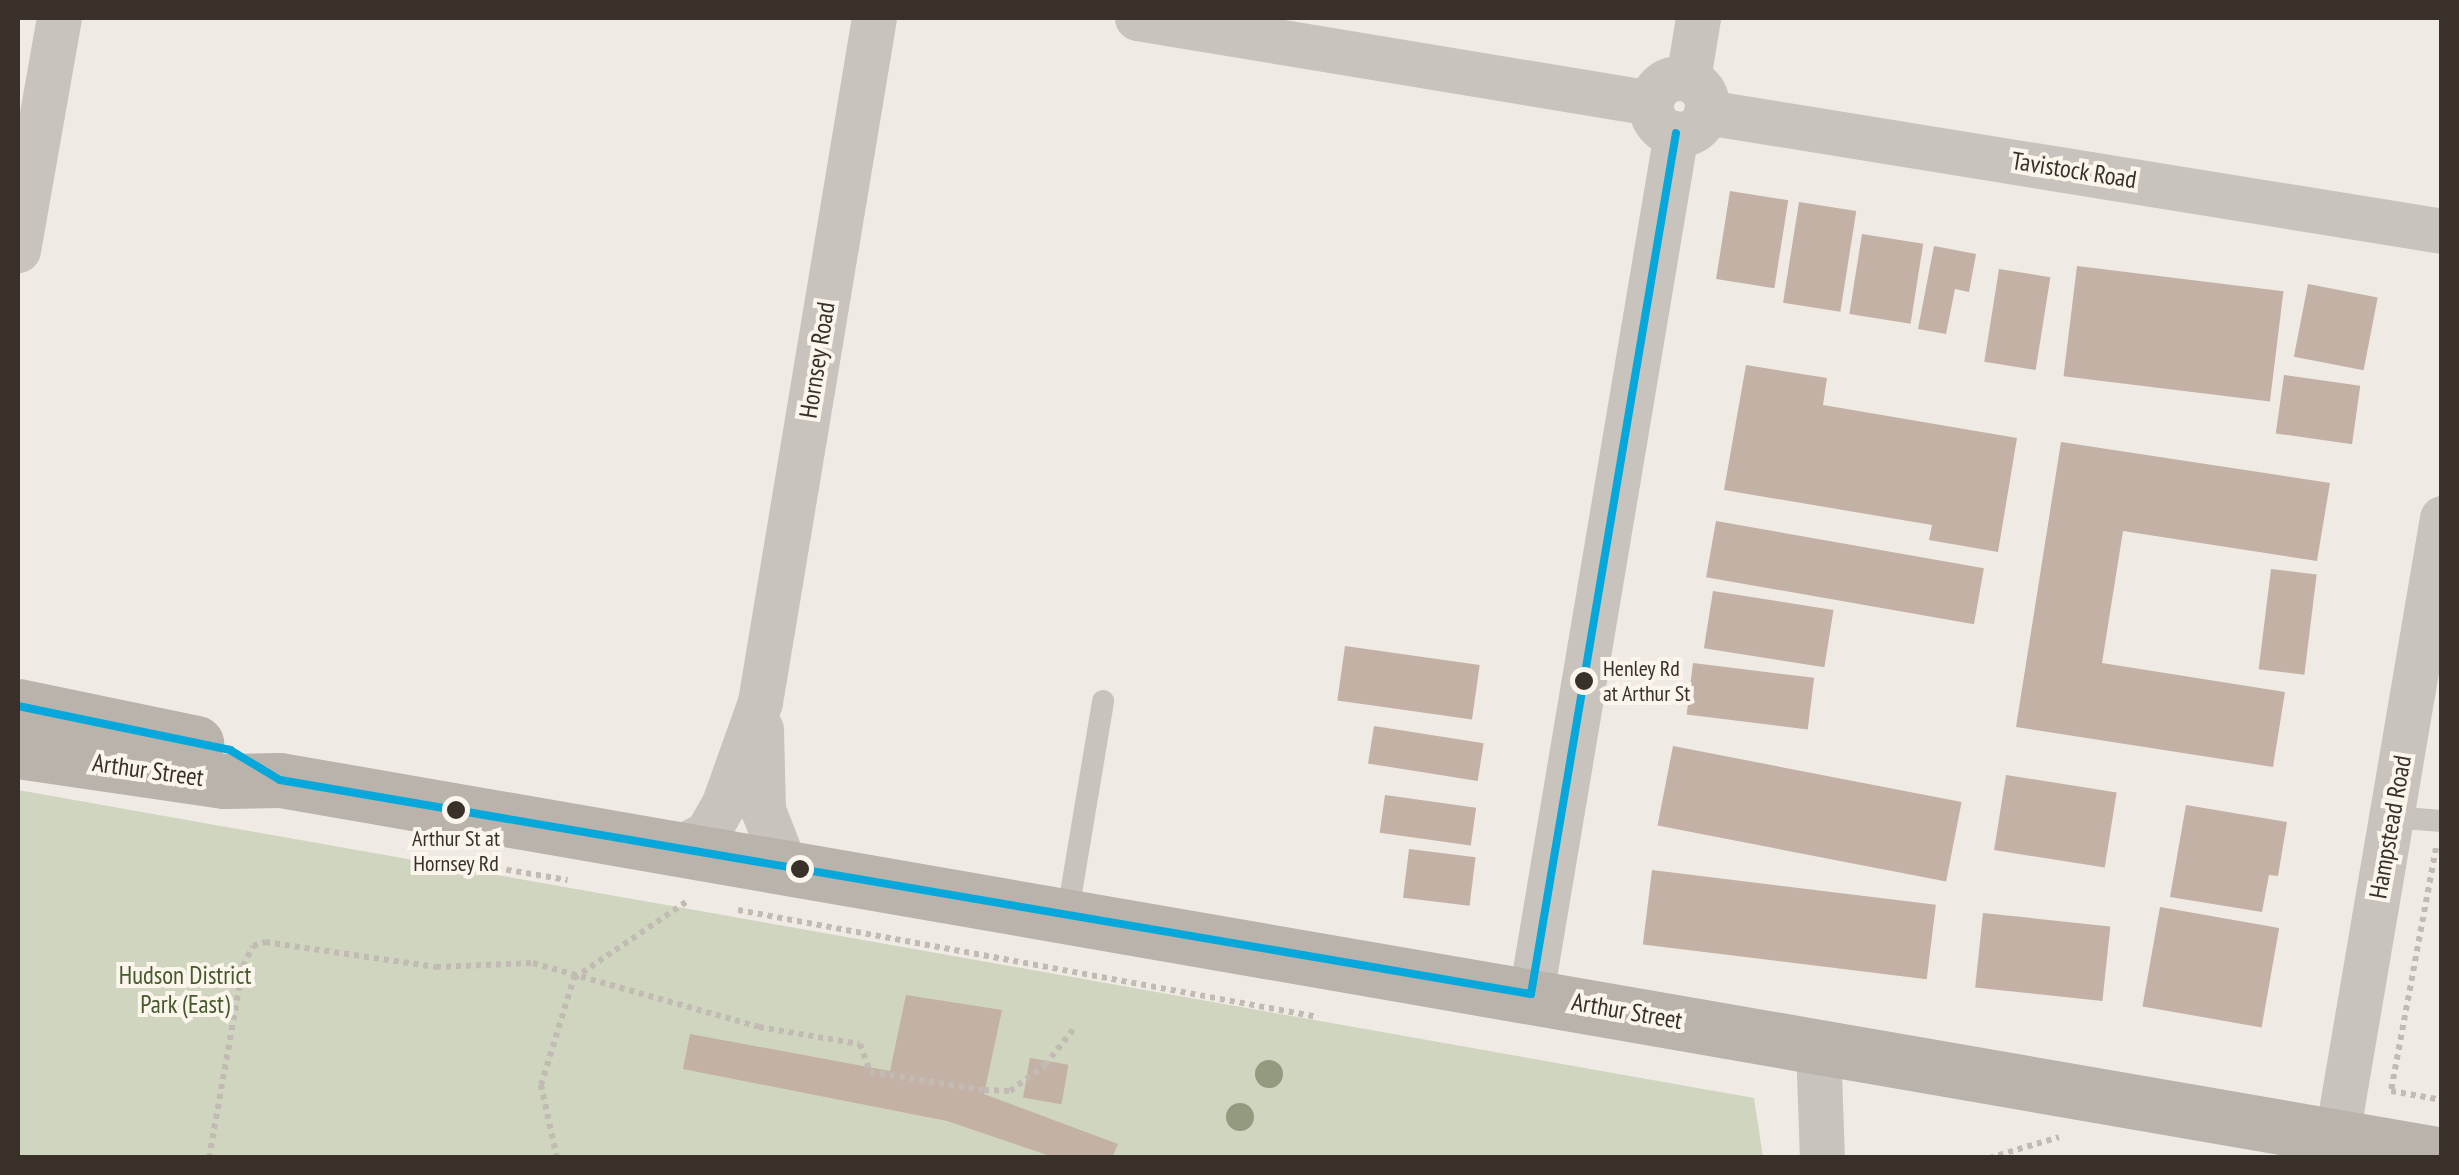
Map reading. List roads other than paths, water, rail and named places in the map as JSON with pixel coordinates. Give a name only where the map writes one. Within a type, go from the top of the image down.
[{"type":"main road","name":"Arthur Street","points":[[18,706],[230,750],[280,780]]},
{"type":"main road","name":"Arthur Street","points":[[18,750],[224,781],[280,780],[674,872],[786,866],[2442,1155]]},
{"type":"street","points":[[18,250],[59,18]]},
{"type":"street","name":"Hornsey Road","points":[[674,872],[707,833],[724,803],[760,702],[874,18]]},
{"type":"street","name":"Tavistock Road","points":[[1137,18],[2442,231]]},
{"type":"street","points":[[1530,994],[1698,18]]},
{"type":"street","name":"Hampstead Road","points":[[2337,1134],[2442,518]]},
{"type":"street","name":"Hornsey Road","points":[[760,702],[763,810],[786,866]]},
{"type":"street","points":[[1818,1046],[1822,1158]]},
{"type":"lane","points":[[1067,917],[1103,701]]},
{"type":"lane","points":[[2392,817],[2441,821]]},
{"type":"place","name":"Henley Rd at Arthur St","points":[[1584,681]]},
{"type":"place","name":"Arthur St at Hornsey Rd","points":[[456,810]]},
{"type":"park label","name":"Hudson District Park (East)","points":[[185,990]]}]
